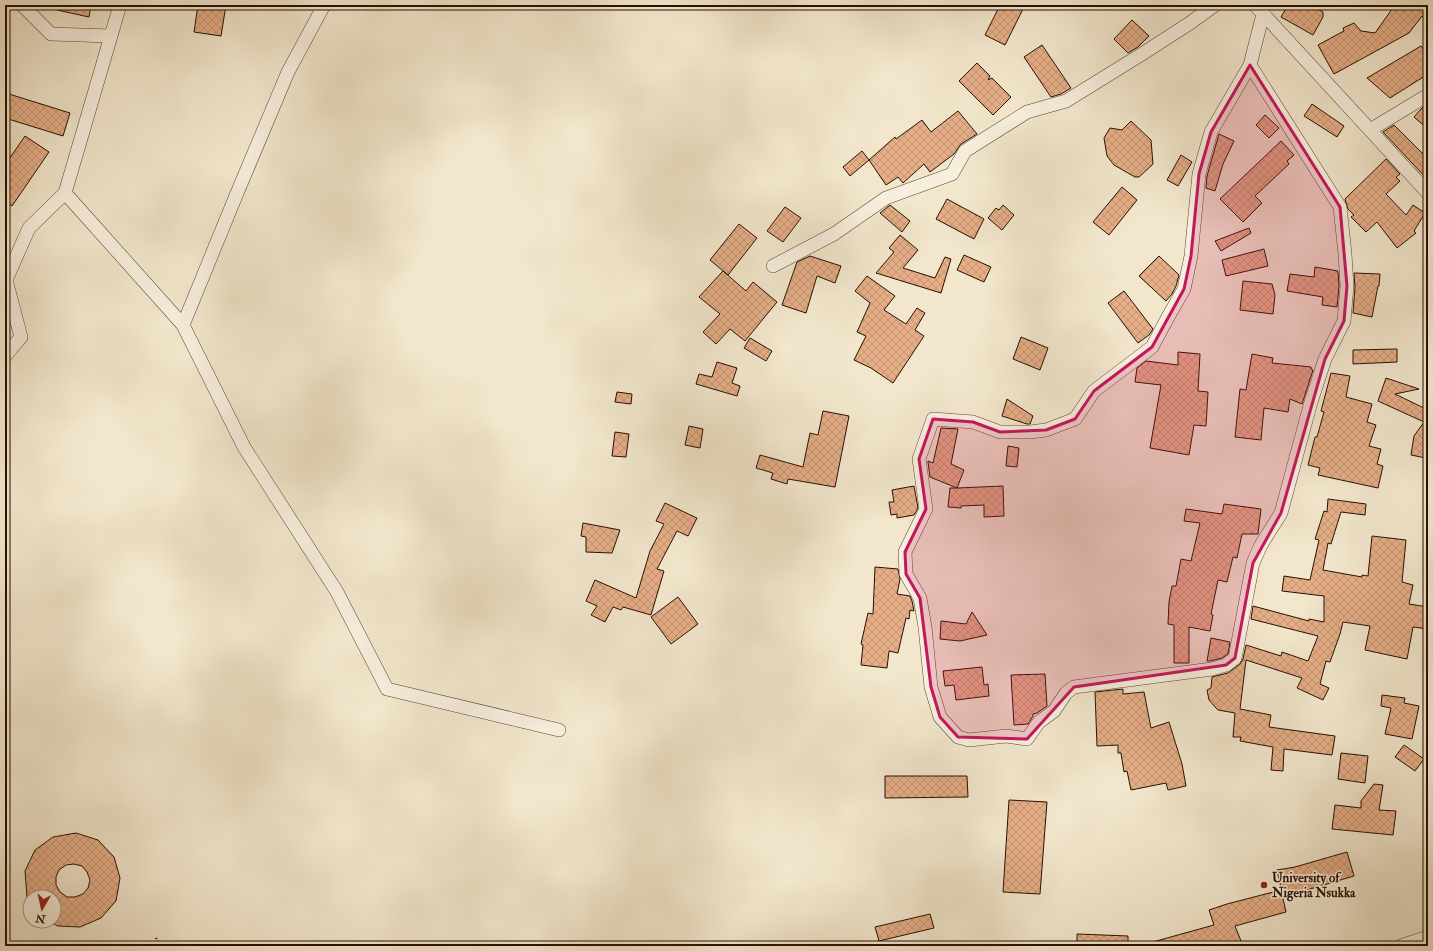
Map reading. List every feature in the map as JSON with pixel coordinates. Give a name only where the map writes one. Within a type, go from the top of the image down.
[{"type":"street","points":[[22,5],[51,34],[111,36]]},
{"type":"street","points":[[5,356],[22,338],[6,280],[29,228],[65,193],[120,5]]},
{"type":"street","points":[[183,325],[234,198],[288,72],[324,5]]},
{"type":"street","points":[[773,266],[834,234],[886,198],[952,174],[965,151],[1027,112],[1066,101],[1142,54],[1215,5]]},
{"type":"street","points":[[1250,65],[1340,206],[1347,286],[1344,321],[1325,358],[1311,402],[1281,513],[1261,545],[1253,563],[1235,658],[1226,665],[1212,669],[1074,687],[1066,693],[1054,710],[1040,722],[1027,739],[1006,736],[969,740],[958,737],[940,717],[931,687],[925,627],[920,598],[906,574],[905,552],[926,509],[919,459],[933,419],[973,422],[1000,432],[1030,432],[1046,430],[1075,419],[1094,391],[1152,347],[1184,289],[1191,256],[1199,174],[1211,132],[1250,65],[1259,9]]},
{"type":"street","points":[[1259,9],[1428,193]]},
{"type":"street","points":[[1370,130],[1428,95]]},
{"type":"street","points":[[65,193],[183,325],[244,447],[337,592],[387,689],[559,730]]},
{"type":"street","points":[[1401,946],[1428,937]]},
{"type":"path","points":[[156,938],[159,946]]},
{"type":"highlighted area","points":[[1250,65],[1340,207],[1347,286],[1344,321],[1325,359],[1281,513],[1253,563],[1235,658],[1226,665],[1074,687],[1027,739],[958,737],[940,717],[931,687],[920,598],[906,574],[905,552],[926,509],[919,459],[933,419],[973,422],[1000,432],[1046,430],[1075,419],[1094,391],[1152,347],[1184,289],[1191,256],[1199,174],[1211,132]]},
{"type":"building","points":[[57,5],[91,5],[89,17],[57,10]]},
{"type":"building","points":[[198,5],[226,5],[221,36],[194,32]]},
{"type":"building","points":[[1000,5],[1025,5],[1005,45],[985,35]]},
{"type":"building","points":[[1288,5],[1310,5],[1323,12],[1323,17],[1313,35],[1281,17]]},
{"type":"building","points":[[1395,5],[1428,5],[1428,20],[1422,16],[1409,33],[1334,74],[1318,45],[1344,31],[1343,28],[1354,23],[1361,31],[1375,33]]},
{"type":"building","points":[[1132,20],[1149,36],[1138,47],[1128,53],[1114,39]]},
{"type":"building","points":[[1042,45],[1071,88],[1061,94],[1051,97],[1024,57]]},
{"type":"building","points":[[1421,46],[1428,55],[1428,74],[1390,98],[1367,78]]},
{"type":"building","points":[[977,63],[990,76],[988,80],[992,78],[1011,97],[993,115],[959,81]]},
{"type":"building","points":[[9,94],[70,113],[63,136],[5,118],[5,105]]},
{"type":"building","points":[[1312,104],[1344,126],[1337,137],[1304,116]]},
{"type":"building","points":[[1428,104],[1428,129],[1414,117]]},
{"type":"building","points":[[958,111],[977,134],[961,144],[954,154],[930,172],[924,164],[903,183],[898,177],[886,185],[869,160],[895,137],[896,139],[922,120],[931,132]]},
{"type":"building","points":[[1265,115],[1279,128],[1269,138],[1256,125]]},
{"type":"building","points":[[1131,121],[1151,140],[1153,164],[1139,177],[1135,177],[1114,165],[1107,156],[1104,138],[1110,128],[1122,130]]},
{"type":"building","points":[[1394,125],[1428,159],[1428,180],[1383,132]]},
{"type":"building","points":[[1219,134],[1234,141],[1223,164],[1215,191],[1206,188],[1207,176]]},
{"type":"building","points":[[25,136],[49,152],[12,206],[5,201],[5,165]]},
{"type":"building","points":[[1281,141],[1294,155],[1287,161],[1289,164],[1255,196],[1262,203],[1243,222],[1220,199]]},
{"type":"building","points":[[862,151],[869,160],[850,176],[843,167]]},
{"type":"building","points":[[1181,155],[1192,162],[1178,186],[1167,180]]},
{"type":"building","points":[[1386,159],[1400,174],[1396,177],[1400,181],[1386,194],[1406,215],[1413,205],[1425,213],[1414,231],[1416,233],[1397,248],[1377,222],[1366,232],[1351,217],[1354,215],[1348,209],[1345,199]]},
{"type":"building","points":[[1122,187],[1137,200],[1109,235],[1093,222]]},
{"type":"building","points":[[947,199],[984,219],[974,239],[936,219]]},
{"type":"building","points":[[890,205],[910,221],[902,232],[880,213]]},
{"type":"building","points":[[1003,205],[1014,215],[1002,230],[988,218],[996,208],[999,210]]},
{"type":"building","points":[[785,207],[801,218],[783,242],[767,231]]},
{"type":"building","points":[[739,224],[757,238],[728,275],[710,260]]},
{"type":"building","points":[[1249,228],[1251,233],[1221,251],[1215,241]]},
{"type":"building","points":[[900,235],[918,250],[903,268],[935,278],[945,257],[951,259],[941,293],[876,273],[894,252],[889,248]]},
{"type":"building","points":[[1264,249],[1268,266],[1226,276],[1222,260]]},
{"type":"building","points":[[964,255],[991,267],[984,282],[957,270]]},
{"type":"building","points":[[810,256],[841,266],[835,283],[817,276],[806,313],[782,305],[797,262]]},
{"type":"building","points":[[1159,256],[1179,275],[1172,294],[1166,301],[1139,276]]},
{"type":"building","points":[[1315,267],[1338,271],[1339,286],[1337,307],[1322,305],[1323,297],[1287,291],[1290,274],[1314,277]]},
{"type":"building","points":[[723,271],[746,291],[753,282],[777,302],[745,341],[730,329],[716,344],[703,332],[720,314],[699,297]]},
{"type":"building","points":[[1354,273],[1380,274],[1379,286],[1372,317],[1353,313],[1355,287]]},
{"type":"building","points":[[867,276],[895,296],[884,310],[906,324],[917,308],[925,313],[915,330],[924,336],[893,383],[871,368],[854,360],[866,336],[857,332],[870,303],[855,291]]},
{"type":"building","points":[[1243,281],[1272,284],[1275,295],[1273,314],[1240,310]]},
{"type":"building","points":[[1124,291],[1153,329],[1149,335],[1138,343],[1108,303]]},
{"type":"building","points":[[1021,337],[1048,348],[1040,370],[1013,359]]},
{"type":"building","points":[[750,338],[772,351],[766,361],[744,348]]},
{"type":"building","points":[[1397,349],[1397,362],[1353,364],[1353,350]]},
{"type":"building","points":[[1178,352],[1200,354],[1198,391],[1208,392],[1206,426],[1194,425],[1189,455],[1150,448],[1161,385],[1135,382],[1137,368],[1146,361],[1178,365]]},
{"type":"building","points":[[1252,354],[1273,358],[1272,363],[1311,367],[1313,370],[1302,404],[1290,399],[1288,412],[1264,408],[1261,440],[1235,437],[1240,389],[1246,390]]},
{"type":"building","points":[[717,362],[737,368],[732,383],[740,386],[737,396],[696,384],[699,374],[712,377]]},
{"type":"building","points":[[1331,373],[1350,376],[1346,397],[1372,404],[1367,422],[1376,425],[1369,446],[1381,449],[1377,464],[1383,466],[1378,488],[1318,475],[1320,468],[1308,465],[1315,437],[1317,437],[1324,412],[1321,411]]},
{"type":"building","points":[[1386,378],[1419,389],[1395,394],[1428,410],[1428,449],[1426,458],[1411,455],[1414,436],[1424,422],[1378,401]]},
{"type":"building","points":[[617,392],[632,394],[631,404],[615,402]]},
{"type":"building","points":[[1007,399],[1033,416],[1030,424],[1002,416]]},
{"type":"building","points":[[823,411],[849,416],[835,487],[788,479],[787,484],[771,479],[773,473],[756,468],[760,455],[803,467],[810,433],[818,435]]},
{"type":"building","points":[[689,426],[703,429],[700,448],[685,445]]},
{"type":"building","points":[[941,428],[958,429],[951,464],[964,470],[957,488],[930,477],[928,461],[933,463]]},
{"type":"building","points":[[615,432],[629,434],[626,457],[612,456]]},
{"type":"building","points":[[1008,446],[1019,448],[1017,467],[1006,466]]},
{"type":"building","points":[[914,486],[918,508],[914,515],[897,518],[897,514],[891,515],[889,502],[894,502],[892,490]]},
{"type":"building","points":[[1003,486],[1004,516],[984,517],[984,505],[961,506],[961,508],[948,507],[950,488]]},
{"type":"building","points":[[1328,499],[1366,504],[1365,515],[1341,512],[1331,544],[1328,543],[1323,570],[1362,577],[1362,575],[1368,576],[1372,536],[1406,540],[1402,582],[1413,585],[1409,604],[1428,607],[1428,629],[1413,627],[1407,659],[1365,650],[1370,626],[1343,622],[1330,662],[1326,661],[1320,684],[1329,688],[1323,700],[1297,688],[1302,678],[1246,660],[1240,709],[1271,715],[1269,727],[1335,736],[1332,755],[1284,749],[1283,771],[1271,770],[1273,747],[1240,741],[1241,737],[1233,737],[1235,713],[1218,710],[1209,700],[1207,690],[1211,688],[1212,677],[1228,673],[1240,664],[1243,659],[1246,645],[1281,656],[1282,652],[1308,661],[1318,636],[1251,619],[1253,606],[1309,621],[1309,619],[1324,622],[1324,596],[1282,591],[1284,576],[1310,580],[1319,540],[1315,539],[1324,511],[1327,512]]},
{"type":"building","points":[[665,503],[697,518],[688,536],[677,531],[657,569],[664,571],[651,615],[623,607],[621,610],[613,607],[605,622],[591,615],[597,606],[586,601],[595,580],[636,598],[650,551],[664,524],[656,521]]},
{"type":"building","points":[[1224,504],[1261,509],[1258,534],[1242,534],[1237,558],[1233,557],[1227,582],[1218,580],[1211,614],[1213,615],[1210,631],[1189,627],[1189,663],[1174,663],[1174,625],[1168,624],[1169,602],[1172,586],[1176,586],[1181,559],[1191,561],[1200,523],[1184,521],[1186,509],[1222,514]]},
{"type":"building","points":[[583,523],[620,530],[612,553],[586,552],[586,537],[581,536]]},
{"type":"building","points":[[875,567],[898,569],[900,579],[897,594],[910,596],[914,611],[910,610],[909,619],[906,618],[898,653],[889,651],[887,668],[861,665],[863,645],[861,644],[868,613],[873,614]]},
{"type":"building","points":[[678,597],[698,624],[671,644],[651,617]]},
{"type":"building","points":[[972,612],[987,635],[960,641],[940,639],[941,621],[966,624]]},
{"type":"building","points":[[1211,638],[1230,642],[1228,654],[1222,658],[1207,661]]},
{"type":"building","points":[[982,667],[984,685],[988,684],[989,696],[956,700],[954,685],[945,686],[943,671]]},
{"type":"building","points":[[1045,674],[1047,706],[1033,714],[1028,724],[1014,725],[1011,675]]},
{"type":"building","points":[[1123,689],[1123,694],[1144,692],[1151,728],[1169,722],[1182,764],[1186,786],[1168,790],[1166,783],[1131,790],[1127,771],[1124,772],[1121,753],[1118,753],[1118,745],[1097,746],[1095,692]]},
{"type":"building","points":[[1382,695],[1405,698],[1404,703],[1419,706],[1412,739],[1385,734],[1391,708],[1381,706]]},
{"type":"building","points":[[1404,745],[1424,759],[1415,771],[1395,757]]},
{"type":"building","points":[[1341,753],[1368,756],[1365,783],[1338,779]]},
{"type":"building","points":[[885,776],[967,776],[968,797],[885,798]]},
{"type":"building","points":[[1374,784],[1383,785],[1379,810],[1396,811],[1393,835],[1332,829],[1335,805],[1361,808],[1361,801]]},
{"type":"building","points":[[1009,800],[1047,802],[1040,894],[1003,892]]},
{"type":"building","points":[[76,833],[98,840],[114,857],[120,878],[116,901],[101,918],[80,927],[62,926],[62,893],[67,897],[75,897],[83,894],[88,888],[90,880],[87,872],[82,866],[74,864],[66,865],[59,870],[56,877],[56,885],[58,889],[26,889],[25,871],[35,850],[53,837]]},
{"type":"building","points":[[1347,852],[1354,876],[1283,897],[1277,870],[1295,867]]},
{"type":"building","points":[[1281,890],[1286,912],[1235,926],[1243,946],[1150,946],[1149,943],[1214,925],[1209,910]]},
{"type":"building","points":[[930,914],[934,928],[879,941],[875,927]]},
{"type":"building","points":[[1077,934],[1128,936],[1128,946],[1077,946]]},
{"type":"place","name":"University of Nigeria Nsukka","points":[[1264,885]]}]
